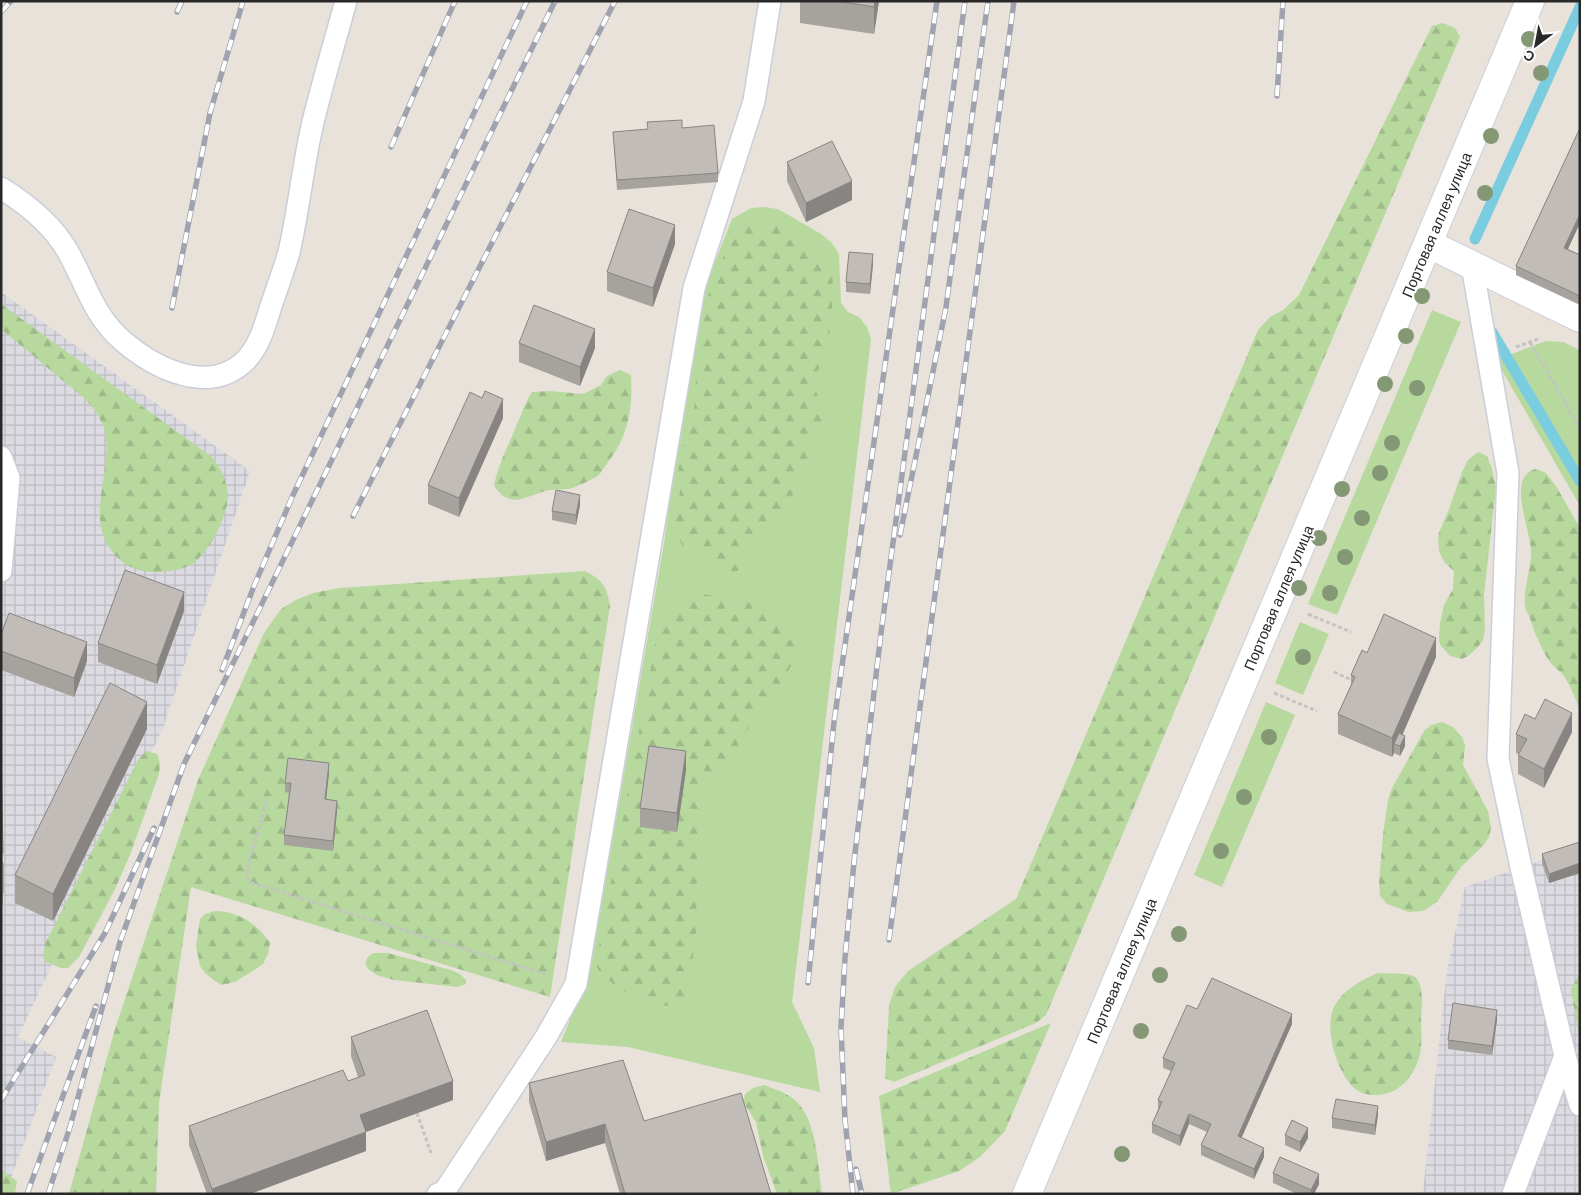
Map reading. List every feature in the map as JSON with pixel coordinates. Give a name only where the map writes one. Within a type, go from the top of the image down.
[{"type":"street","name":"Портовая аллея улица","points":[[1027,1194],[1530,1]]},
{"type":"street","points":[[1429,244],[1580,318]]},
{"type":"lane","points":[[1,188],[41,219],[55,233],[70,256],[98,312],[110,330],[127,344],[154,362],[186,376],[209,378],[230,372],[246,360],[260,340],[289,252],[313,123],[346,1]]},
{"type":"lane","points":[[442,1193],[546,1037],[576,984],[694,288],[754,101],[770,1]]},
{"type":"lane","points":[[1472,265],[1508,473],[1498,759],[1565,1056],[1580,1105]]},
{"type":"lane","points":[[1,457],[9,478],[1,571]]},
{"type":"lane","points":[[1513,1194],[1565,1056]]},
{"type":"path","points":[[1530,342],[1580,428]]},
{"type":"path","points":[[1307,614],[1351,632]]},
{"type":"path","points":[[1334,672],[1357,682]]},
{"type":"path","points":[[1273,693],[1317,711]]},
{"type":"path","points":[[266,801],[247,871],[248,878],[252,883],[576,984]]},
{"type":"path","points":[[417,1113],[423,1130]]},
{"type":"shaded area","points":[[1,292],[250,471],[163,728],[18,1037],[56,1057],[5,1194],[1,1194]]},
{"type":"shaded area","points":[[1580,847],[1580,1194],[1418,1194],[1423,1192],[1447,971],[1465,887]]},
{"type":"green space","points":[[1443,23],[1455,28],[1460,37],[1046,1015],[1036,1023],[894,1082],[885,1078],[889,1006],[895,987],[908,971],[1016,899],[1258,330],[1270,317],[1283,310],[1299,295],[1432,26]]},
{"type":"green space","points":[[751,208],[778,209],[821,234],[832,243],[839,254],[841,303],[848,312],[859,317],[867,327],[871,339],[792,1002],[814,1048],[820,1092],[628,1047],[561,1042],[590,970],[664,543],[702,295],[732,219]]},
{"type":"green space","points":[[751,220],[771,223],[786,230],[809,251],[824,257],[833,271],[832,310],[828,346],[816,375],[815,386],[823,424],[819,435],[809,454],[788,506],[775,521],[746,538],[744,559],[738,571],[728,575],[720,573],[711,565],[706,557],[682,545],[674,529],[680,492],[678,462],[694,413],[695,388],[706,302],[715,273],[734,236],[742,226]]},
{"type":"green space","points":[[1,304],[212,457],[223,475],[228,495],[227,504],[216,535],[196,561],[189,566],[178,569],[150,572],[132,568],[109,548],[102,531],[100,513],[106,456],[106,438],[101,421],[94,409],[84,398],[1,329]]},
{"type":"green space","points":[[1432,310],[1461,322],[1337,615],[1308,604]]},
{"type":"green space","points":[[1546,341],[1563,342],[1580,350],[1580,506],[1496,360]]},
{"type":"green space","points":[[620,370],[631,375],[631,400],[628,423],[613,455],[599,475],[571,488],[549,490],[523,499],[512,500],[500,493],[494,486],[498,470],[525,404],[532,392],[550,391],[583,394],[601,385],[607,376]]},
{"type":"green space","points":[[1478,452],[1487,456],[1496,487],[1484,595],[1485,630],[1483,640],[1478,647],[1462,659],[1450,656],[1439,641],[1444,605],[1453,589],[1454,571],[1444,562],[1439,551],[1438,535],[1462,472],[1468,460]]},
{"type":"green space","points":[[1536,469],[1546,473],[1556,486],[1580,528],[1580,711],[1564,676],[1551,664],[1543,650],[1525,606],[1531,553],[1521,493],[1522,482],[1527,474]]},
{"type":"green space","points":[[585,571],[600,581],[606,589],[610,606],[550,997],[191,887],[159,1103],[156,1194],[69,1194],[115,1029],[198,780],[264,633],[281,609],[313,593],[339,588]]},
{"type":"green space","points":[[690,593],[739,598],[769,612],[787,625],[795,635],[794,660],[783,681],[745,733],[734,753],[706,787],[698,813],[696,937],[687,994],[678,1004],[663,1006],[651,1003],[618,988],[600,973],[597,967],[597,957],[655,645],[665,614],[681,598]]},
{"type":"green space","points":[[1300,622],[1329,634],[1303,695],[1275,683]]},
{"type":"green space","points":[[1266,702],[1295,715],[1222,887],[1194,875]]},
{"type":"green space","points":[[1442,722],[1453,727],[1462,737],[1465,745],[1463,765],[1488,811],[1491,828],[1489,837],[1483,846],[1461,867],[1437,902],[1423,911],[1409,912],[1387,904],[1380,896],[1379,883],[1383,834],[1388,800],[1392,788],[1424,731],[1431,725]]},
{"type":"green space","points":[[146,751],[157,754],[160,764],[159,774],[130,855],[115,889],[79,957],[68,968],[61,968],[46,962],[43,956],[45,944],[138,760]]},
{"type":"green space","points":[[215,911],[232,913],[247,920],[260,930],[270,943],[268,954],[263,964],[235,982],[222,985],[206,974],[200,966],[196,946],[200,919],[205,914]]},
{"type":"green space","points":[[373,953],[388,953],[451,970],[460,974],[466,980],[466,984],[457,987],[394,980],[377,975],[368,969],[365,963]]},
{"type":"green space","points":[[1580,971],[1580,1041],[1571,990]]},
{"type":"green space","points":[[1377,973],[1412,975],[1420,985],[1422,1001],[1421,1047],[1417,1065],[1401,1086],[1385,1094],[1376,1095],[1360,1092],[1346,1078],[1336,1058],[1330,1024],[1335,1005],[1339,999],[1354,986]]},
{"type":"green space","points":[[1051,1023],[1005,1131],[980,1157],[959,1171],[891,1194],[879,1096]]},
{"type":"green space","points":[[764,1085],[786,1094],[797,1102],[804,1112],[814,1138],[822,1194],[777,1194],[763,1156],[756,1122],[743,1102],[745,1094],[753,1088]]},
{"type":"green space","points":[[1,1170],[17,1181],[15,1194],[1,1194]]},
{"type":"building","points":[[838,1],[875,1],[874,7]]},
{"type":"building","points":[[682,120],[682,128],[714,125],[718,173],[617,180],[613,132],[648,129],[647,122]]},
{"type":"building","points":[[1580,128],[1580,214],[1564,248],[1580,255],[1580,296],[1516,266]]},
{"type":"building","points":[[832,141],[852,181],[806,203],[787,162]]},
{"type":"building","points":[[629,209],[675,225],[653,288],[607,272]]},
{"type":"building","points":[[849,252],[873,254],[870,284],[846,282]]},
{"type":"building","points":[[534,305],[595,329],[580,367],[519,343]]},
{"type":"building","points":[[485,391],[503,399],[459,498],[428,485],[470,392],[482,398]]},
{"type":"building","points":[[556,490],[580,495],[576,515],[552,511]]},
{"type":"building","points":[[125,570],[184,592],[157,665],[98,643]]},
{"type":"building","points":[[9,613],[87,642],[74,678],[1,651],[1,635]]},
{"type":"building","points":[[1384,614],[1436,638],[1392,738],[1338,714],[1355,677],[1351,675],[1362,650],[1367,653]]},
{"type":"building","points":[[110,683],[147,702],[53,894],[15,875]]},
{"type":"building","points":[[1545,699],[1572,713],[1544,769],[1518,755],[1527,739],[1516,734],[1525,714],[1535,719]]},
{"type":"building","points":[[1399,733],[1405,736],[1400,746],[1394,744]]},
{"type":"building","points":[[1,746],[3,853],[1,853]]},
{"type":"building","points":[[649,746],[686,751],[677,813],[640,808]]},
{"type":"building","points":[[288,758],[329,763],[325,799],[337,801],[333,841],[284,835],[291,783],[285,783]]},
{"type":"building","points":[[1580,842],[1580,863],[1549,874],[1542,854]]},
{"type":"building","points":[[1,863],[3,863],[3,893],[1,893]]},
{"type":"building","points":[[1212,978],[1292,1014],[1238,1136],[1264,1148],[1254,1169],[1201,1145],[1211,1124],[1189,1114],[1180,1136],[1152,1124],[1162,1102],[1158,1100],[1175,1063],[1163,1058],[1187,1005],[1197,1009]]},
{"type":"building","points":[[1453,1003],[1497,1010],[1492,1046],[1448,1040]]},
{"type":"building","points":[[427,1010],[453,1081],[360,1115],[366,1132],[212,1189],[189,1126],[343,1070],[348,1081],[365,1075],[351,1037]]},
{"type":"building","points":[[623,1060],[644,1121],[741,1093],[771,1194],[625,1194],[605,1124],[546,1142],[529,1083]]},
{"type":"building","points":[[1336,1099],[1378,1106],[1375,1125],[1332,1118]]},
{"type":"building","points":[[1292,1120],[1308,1128],[1300,1142],[1285,1135]]},
{"type":"building","points":[[1280,1157],[1319,1174],[1311,1190],[1273,1173]]},
{"type":"waterway","points":[[1475,239],[1580,7]]},
{"type":"waterway","points":[[1492,332],[1580,481]]},
{"type":"railway","points":[[1,12],[11,1]]},
{"type":"railway","points":[[177,12],[182,1]]},
{"type":"railway","points":[[172,308],[210,113],[243,1]]},
{"type":"railway","points":[[391,147],[455,1]]},
{"type":"railway","points":[[222,670],[254,586],[293,495],[527,1]]},
{"type":"railway","points":[[48,1194],[70,1127],[120,942],[184,764],[555,1]]},
{"type":"railway","points":[[353,516],[615,1]]},
{"type":"railway","points":[[808,983],[834,722],[937,1]]},
{"type":"railway","points":[[853,1194],[845,1120],[841,1028],[854,862],[881,633],[965,1]]},
{"type":"railway","points":[[900,535],[946,307],[988,1]]},
{"type":"railway","points":[[889,940],[1014,1]]},
{"type":"railway","points":[[1277,96],[1283,1]]},
{"type":"railway","points":[[1,1100],[105,933],[154,828]]},
{"type":"railway","points":[[27,1194],[96,1006]]},
{"type":"railway","points":[[856,1169],[862,1194]]}]
